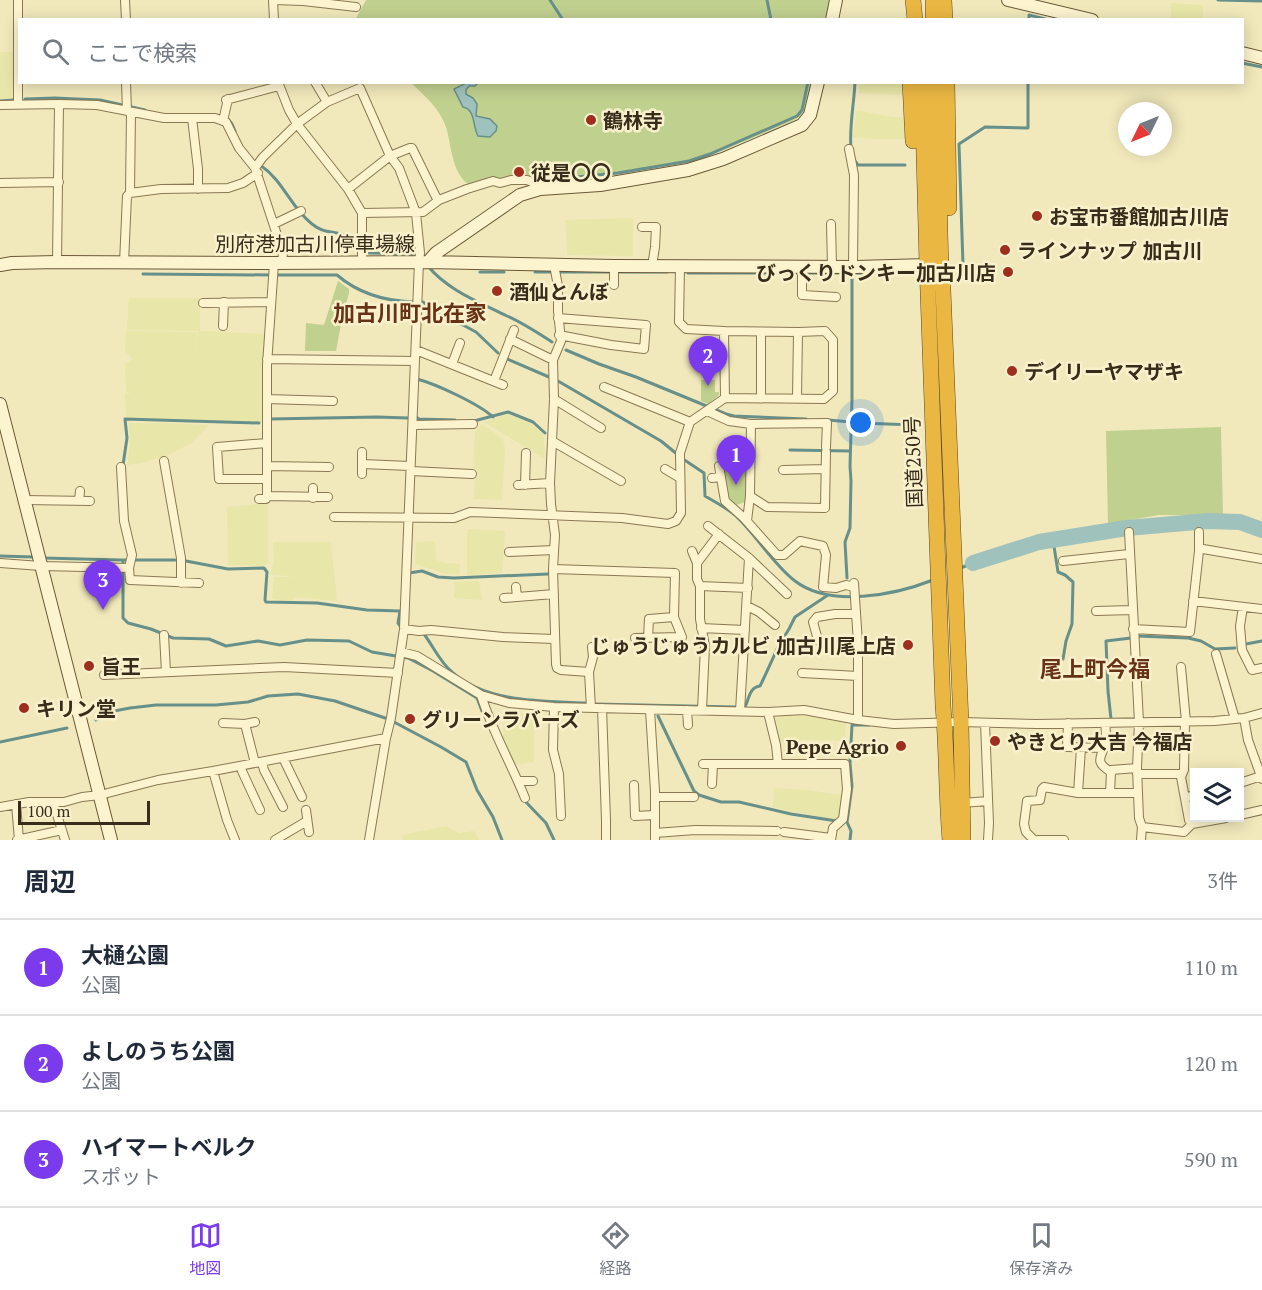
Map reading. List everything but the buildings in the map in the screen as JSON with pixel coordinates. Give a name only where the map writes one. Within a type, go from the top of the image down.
[{"type":"highway","points":[[907,0],[908,18]]},
{"type":"highway","points":[[913,0],[915,18]]},
{"type":"highway","points":[[922,0],[922,18]]},
{"type":"highway","points":[[933,0],[933,18]]},
{"type":"highway","points":[[944,0],[945,18]]},
{"type":"highway","points":[[910,84],[918,244],[934,267],[950,247],[947,84]]},
{"type":"highway","name":"国道250号","points":[[922,84],[934,267],[943,290],[950,420],[961,722],[955,802]]},
{"type":"highway","name":"国道250号","points":[[936,84],[934,267],[944,723],[955,802]]},
{"type":"highway","points":[[949,840],[955,802]]},
{"type":"highway","points":[[955,802],[965,840]]},
{"type":"street","points":[[18,0],[18,18]]},
{"type":"street","points":[[125,0],[126,18]]},
{"type":"street","points":[[274,18],[273,0],[356,7]]},
{"type":"street","points":[[832,18],[836,0]]},
{"type":"street","points":[[1008,0],[1041,4],[1086,18]]},
{"type":"street","points":[[1244,53],[1262,57]]},
{"type":"street","points":[[18,84],[18,104]]},
{"type":"street","points":[[124,263],[129,193],[129,111],[126,84]]},
{"type":"street","points":[[223,121],[227,99],[279,84],[297,124],[348,189],[362,213],[362,263]]},
{"type":"street","points":[[316,84],[327,102]]},
{"type":"street","name":"別府港加古川停車場線","points":[[0,265],[57,262],[424,262],[520,195],[540,189],[600,185],[688,170],[723,159],[802,125],[810,115],[818,84]]},
{"type":"street","points":[[129,193],[161,189],[228,188],[243,183],[257,171],[262,157],[297,124],[327,102],[360,88],[390,156],[399,168],[416,213],[420,253],[424,262],[415,361],[404,629],[369,840]]},
{"type":"street","points":[[57,262],[59,104]]},
{"type":"street","points":[[0,105],[97,105],[164,118],[215,118],[226,122],[235,141],[257,171],[282,253],[271,302],[267,359],[267,466],[263,497],[328,497]]},
{"type":"street","points":[[192,118],[198,189]]},
{"type":"street","points":[[348,189],[390,156],[412,148],[438,201]]},
{"type":"street","points":[[849,149],[854,175],[853,267]]},
{"type":"street","points":[[362,213],[423,212],[438,201],[493,181],[500,183],[527,180],[540,189]]},
{"type":"street","points":[[0,183],[59,183]]},
{"type":"street","points":[[274,224],[301,211]]},
{"type":"street","points":[[831,224],[832,266]]},
{"type":"street","points":[[642,227],[656,227],[656,247],[652,266]]},
{"type":"street","points":[[424,262],[555,270],[614,270],[652,266],[802,271],[832,266],[934,267]]},
{"type":"street","points":[[334,517],[454,518],[470,513],[622,518],[668,524],[676,521],[681,513],[680,453],[690,422],[725,398],[824,399],[833,391],[833,340],[825,331],[761,332],[686,329],[679,322],[680,266]]},
{"type":"street","points":[[555,270],[561,341],[553,360],[554,399],[550,483],[555,535],[554,639],[557,668],[589,672]]},
{"type":"street","points":[[614,270],[614,285]]},
{"type":"street","points":[[802,271],[802,295],[836,297]]},
{"type":"street","points":[[223,326],[224,302]]},
{"type":"street","points":[[203,303],[271,302]]},
{"type":"street","points":[[558,318],[646,325],[644,349],[559,335]]},
{"type":"street","points":[[724,330],[725,398]]},
{"type":"street","points":[[761,332],[761,398]]},
{"type":"street","points":[[797,398],[798,332]]},
{"type":"street","points":[[494,381],[512,335],[553,360]]},
{"type":"street","points":[[452,364],[460,343]]},
{"type":"street","points":[[416,351],[503,385]]},
{"type":"street","points":[[267,359],[415,361]]},
{"type":"street","points":[[604,387],[690,422]]},
{"type":"street","points":[[267,399],[333,401]]},
{"type":"street","points":[[554,399],[602,428]]},
{"type":"street","points":[[0,404],[111,840]]},
{"type":"street","points":[[710,409],[729,421],[751,424],[827,423],[831,435],[826,449],[825,508],[767,507],[750,496]]},
{"type":"street","points":[[413,425],[473,424]]},
{"type":"street","points":[[747,520],[750,496],[751,424]]},
{"type":"street","points":[[552,441],[604,475],[621,481]]},
{"type":"street","points":[[266,479],[219,479],[217,447],[267,443]]},
{"type":"street","points":[[362,452],[362,474]]},
{"type":"street","points":[[526,453],[521,485],[550,483]]},
{"type":"street","points":[[164,461],[181,558],[181,583]]},
{"type":"street","points":[[362,464],[472,474]]},
{"type":"street","points":[[719,465],[717,478],[725,501],[747,520],[777,555],[784,555],[800,541],[824,546],[824,587],[836,588],[846,585],[855,591],[858,720]]},
{"type":"street","points":[[267,466],[329,467]]},
{"type":"street","points":[[121,467],[124,521],[132,555],[129,568],[130,580],[199,583]]},
{"type":"street","points":[[664,469],[680,478]]},
{"type":"street","points":[[783,470],[825,469]]},
{"type":"street","points":[[312,488],[313,498]]},
{"type":"street","points":[[79,501],[80,491]]},
{"type":"street","points":[[24,500],[90,501]]},
{"type":"street","points":[[708,526],[749,558],[787,594]]},
{"type":"street","points":[[1129,532],[1139,722],[1137,771],[1141,840]]},
{"type":"street","points":[[1133,629],[1190,632],[1199,532]]},
{"type":"street","points":[[697,563],[719,534]]},
{"type":"street","points":[[515,549],[554,550]]},
{"type":"street","points":[[1199,551],[1203,549],[1262,560]]},
{"type":"street","points":[[692,550],[697,563],[700,619],[705,646],[702,710]]},
{"type":"street","points":[[1063,561],[1129,554]]},
{"type":"street","points":[[740,711],[749,558]]},
{"type":"street","points":[[0,563],[129,568]]},
{"type":"street","points":[[554,569],[675,573],[674,617],[682,638],[635,638]]},
{"type":"street","points":[[700,586],[748,588]]},
{"type":"street","points":[[504,598],[516,592],[554,594]]},
{"type":"street","points":[[1193,600],[1262,609]]},
{"type":"street","points":[[747,606],[775,625]]},
{"type":"street","points":[[1243,607],[1240,626],[1242,650],[1252,670],[1262,668]]},
{"type":"street","points":[[1096,610],[1132,610]]},
{"type":"street","points":[[856,614],[817,617],[813,622],[818,640],[823,644],[858,643]]},
{"type":"street","points":[[648,638],[649,619],[674,617]]},
{"type":"street","points":[[701,628],[745,630]]},
{"type":"street","points":[[404,629],[554,639]]},
{"type":"street","points":[[164,634],[166,672]]},
{"type":"street","points":[[591,708],[589,672],[596,659],[592,647]]},
{"type":"street","points":[[401,652],[417,656],[481,695],[509,703],[554,707],[768,712],[804,710],[894,724],[1185,722],[1215,721],[1262,713]]},
{"type":"street","points":[[1216,654],[1261,778],[1244,782]]},
{"type":"street","points":[[104,675],[284,667],[398,673]]},
{"type":"street","points":[[1181,667],[1185,722],[1184,770],[1181,777],[1189,820],[1192,824]]},
{"type":"street","points":[[802,673],[858,676]]},
{"type":"street","points":[[481,695],[487,716],[525,798]]},
{"type":"street","points":[[554,707],[553,750],[559,774],[561,816]]},
{"type":"street","points":[[602,708],[606,840]]},
{"type":"street","points":[[650,710],[655,836],[781,832],[831,839],[833,828],[843,819],[848,789],[845,764],[703,764]]},
{"type":"street","points":[[687,710],[688,724]]},
{"type":"street","points":[[768,712],[778,764]]},
{"type":"street","points":[[223,723],[255,722]]},
{"type":"street","points":[[985,723],[988,840]]},
{"type":"street","points":[[1068,723],[1067,747],[1103,748]]},
{"type":"street","points":[[1105,723],[1105,743],[1100,755],[1100,763],[1102,767],[1111,772]]},
{"type":"street","points":[[245,724],[258,762],[283,807]]},
{"type":"street","points":[[0,807],[29,802],[64,802],[158,780],[386,738]]},
{"type":"street","points":[[1078,793],[1081,748]]},
{"type":"street","points":[[283,758],[302,797]]},
{"type":"street","points":[[712,784],[713,764]]},
{"type":"street","points":[[241,766],[255,806]]},
{"type":"street","points":[[1111,772],[1111,770],[1182,774]]},
{"type":"street","points":[[213,771],[226,820],[235,840]]},
{"type":"street","points":[[1110,793],[1111,772]]},
{"type":"street","points":[[518,782],[533,781]]},
{"type":"street","points":[[634,785],[634,816],[655,815]]},
{"type":"street","points":[[1064,840],[1036,840],[1026,832],[1024,824],[1027,801],[1040,800],[1044,787],[1078,793],[1138,793]]},
{"type":"street","points":[[1185,798],[1190,796]]},
{"type":"street","points":[[655,797],[694,797]]},
{"type":"street","points":[[955,802],[988,801]]},
{"type":"street","points":[[53,802],[65,840]]},
{"type":"street","points":[[16,804],[18,840],[62,830]]},
{"type":"street","points":[[306,810],[309,832]]},
{"type":"street","points":[[1244,814],[1262,810]]},
{"type":"street","points":[[275,840],[308,821]]},
{"type":"street","points":[[1142,827],[1184,832],[1192,824],[1203,822]]},
{"type":"shaded area","points":[[1171,3],[1203,5],[1203,18],[1171,18]]},
{"type":"shaded area","points":[[0,52],[15,52],[15,98],[0,99]]},
{"type":"shaded area","points":[[859,84],[903,84],[903,95],[859,93]]},
{"type":"shaded area","points":[[857,110],[905,118],[905,139],[853,137]]},
{"type":"shaded area","points":[[633,218],[633,256],[567,255],[565,220]]},
{"type":"shaded area","points":[[129,298],[200,298],[200,331],[266,334],[266,356],[263,356],[263,422],[126,418],[125,393],[134,393],[126,392],[125,364],[133,359],[125,351],[126,331],[197,332],[196,358],[198,331],[127,330]]},
{"type":"shaded area","points":[[509,414],[541,431],[544,438],[545,459],[484,422]]},
{"type":"shaded area","points":[[129,423],[209,425],[191,443],[168,455],[127,465],[130,444]]},
{"type":"shaded area","points":[[482,424],[503,440],[505,449],[502,500],[474,499],[475,477],[479,477],[479,473],[473,472],[475,432]]},
{"type":"shaded area","points":[[268,503],[268,563],[264,566],[228,565],[227,507]]},
{"type":"shaded area","points":[[468,529],[505,531],[502,573],[467,575]]},
{"type":"shaded area","points":[[435,541],[436,560],[460,564],[459,574],[446,574],[415,564],[416,542]]},
{"type":"shaded area","points":[[273,542],[331,542],[337,601],[294,597],[293,601],[272,599],[274,577],[294,577],[270,574],[274,562]]},
{"type":"shaded area","points":[[479,581],[482,600],[454,598],[455,582]]},
{"type":"shaded area","points":[[504,712],[531,715],[534,724],[534,762],[514,765],[503,742]]},
{"type":"shaded area","points":[[795,715],[846,723],[844,741],[780,742],[775,721],[778,717]]},
{"type":"shaded area","points":[[774,788],[842,795],[839,818],[838,820],[773,807]]},
{"type":"shaded area","points":[[447,826],[459,833],[474,831],[479,840],[403,840],[402,835]]},
{"type":"green space","points":[[366,0],[832,0],[828,18],[356,18]]},
{"type":"green space","points":[[412,84],[812,84],[803,115],[705,158],[616,174],[555,181],[513,176],[468,184],[458,172],[446,127],[440,114]]},
{"type":"green space","points":[[338,281],[349,289],[349,293],[336,351],[305,351],[306,323],[324,325]]},
{"type":"green space","points":[[701,380],[715,380],[715,392],[719,392],[719,395],[708,404],[701,401]]},
{"type":"green space","points":[[1221,427],[1223,515],[1159,515],[1108,524],[1106,431]]},
{"type":"green space","points":[[724,467],[743,467],[746,471],[745,502],[736,505],[729,500]]},
{"type":"water","points":[[464,84],[477,84],[469,86],[466,94],[477,104],[476,116],[490,119],[497,126],[496,131],[490,137],[478,136],[470,111],[463,107],[454,89]]},
{"type":"waterway","points":[[550,0],[562,18]]},
{"type":"waterway","points":[[767,0],[771,18]]},
{"type":"waterway","points":[[1218,0],[1262,1]]},
{"type":"waterway","points":[[1029,18],[1029,15],[1041,18]]},
{"type":"waterway","points":[[1244,63],[1262,67]]},
{"type":"waterway","points":[[555,179],[618,173],[689,161],[710,154],[797,116],[802,110],[808,84]]},
{"type":"waterway","points":[[851,149],[855,84]]},
{"type":"waterway","points":[[963,265],[959,144],[985,127],[1028,128],[1028,84]]},
{"type":"waterway","points":[[25,99],[100,100],[145,110]]},
{"type":"waterway","points":[[0,101],[13,100]]},
{"type":"waterway","points":[[228,119],[235,131]]},
{"type":"waterway","points":[[855,161],[858,165],[905,165]]},
{"type":"waterway","points":[[260,165],[268,171],[298,210],[312,224],[323,230],[344,235],[357,245]]},
{"type":"waterway","points":[[369,253],[417,254]]},
{"type":"waterway","points":[[427,265],[444,282],[552,342]]},
{"type":"waterway","points":[[480,272],[504,272]]},
{"type":"waterway","points":[[535,272],[667,272]]},
{"type":"waterway","points":[[688,273],[765,273]]},
{"type":"waterway","points":[[771,273],[895,273]]},
{"type":"waterway","points":[[847,578],[845,542],[850,528],[852,273]]},
{"type":"waterway","points":[[143,274],[271,275]]},
{"type":"waterway","points":[[277,275],[337,275],[363,292],[392,300],[413,302]]},
{"type":"waterway","points":[[423,302],[446,319],[476,332],[498,353]]},
{"type":"waterway","points":[[566,350],[726,414],[806,419]]},
{"type":"waterway","points":[[505,358],[549,377]]},
{"type":"waterway","points":[[417,379],[457,395],[493,417]]},
{"type":"waterway","points":[[558,381],[661,441],[704,473],[705,496],[736,516],[787,574],[809,589],[844,597],[863,596],[900,590],[933,580]]},
{"type":"waterway","points":[[474,421],[508,412],[533,422],[545,433]]},
{"type":"waterway","points":[[416,417],[455,420]]},
{"type":"waterway","points":[[270,419],[408,418]]},
{"type":"waterway","points":[[123,465],[127,438],[125,419],[259,423]]},
{"type":"waterway","points":[[828,420],[851,422]]},
{"type":"waterway","points":[[859,423],[915,425]]},
{"type":"waterway","points":[[790,450],[850,451]]},
{"type":"waterway","points":[[973,563],[1039,542],[1127,528],[1208,521],[1240,522],[1262,530]]},
{"type":"waterway","points":[[1053,540],[1058,572],[1073,582],[1072,624],[1063,659]]},
{"type":"waterway","points":[[0,556],[34,557]]},
{"type":"waterway","points":[[44,558],[175,560]]},
{"type":"waterway","points":[[123,560],[123,618],[128,623],[173,638],[209,639],[226,646],[258,641],[280,645],[307,640],[349,641],[372,652],[408,658],[433,671],[477,698],[482,711]]},
{"type":"waterway","points":[[186,561],[228,569],[264,568],[267,572],[266,602],[317,603],[367,610],[400,611],[398,623],[400,626]]},
{"type":"waterway","points":[[958,569],[973,563]]},
{"type":"waterway","points":[[409,573],[422,571],[438,577],[454,578],[548,574]]},
{"type":"waterway","points":[[745,707],[752,691],[760,686],[795,617],[828,595]]},
{"type":"waterway","points":[[424,634],[440,659],[452,672],[482,690],[516,698],[587,703]]},
{"type":"waterway","points":[[1137,636],[1188,638],[1201,641],[1215,649],[1235,648]]},
{"type":"waterway","points":[[1111,719],[1106,641],[1131,638]]},
{"type":"waterway","points":[[1246,644],[1262,641]]},
{"type":"waterway","points":[[96,720],[114,711],[130,708],[156,705],[216,705],[248,702],[268,696],[298,694],[335,701],[385,718]]},
{"type":"waterway","points":[[595,704],[735,707]]},
{"type":"waterway","points":[[658,716],[694,791],[699,795],[721,802],[739,802],[791,814],[837,821]]},
{"type":"waterway","points":[[394,722],[466,762],[502,840]]},
{"type":"waterway","points":[[850,840],[851,831],[847,822],[852,786],[850,763],[852,725],[869,725]]},
{"type":"waterway","points":[[0,742],[67,728]]},
{"type":"waterway","points":[[523,799],[546,823],[554,840]]},
{"type":"place","name":"鶴林寺","points":[[591,120]]},
{"type":"place","name":"従是〇〇","points":[[519,172]]},
{"type":"place","name":"お宝市番館加古川店","points":[[1037,216]]},
{"type":"place","name":"ラインナップ 加古川","points":[[1005,250]]},
{"type":"place","name":"びっくりドンキー加古川店","points":[[1008,272]]},
{"type":"place","name":"酒仙とんぼ","points":[[497,291]]},
{"type":"place","name":"デイリーヤマザキ","points":[[1012,371]]},
{"type":"place","name":"よしのうち公園","points":[[708,386]]},
{"type":"place","name":"大樋公園","points":[[736,485]]},
{"type":"place","name":"ハイマートベルク","points":[[103,610]]},
{"type":"place","name":"じゅうじゅうカルビ 加古川尾上店","points":[[908,645]]},
{"type":"place","name":"旨王","points":[[89,666]]},
{"type":"place","name":"キリン堂","points":[[24,708]]},
{"type":"place","name":"グリーンラバーズ","points":[[410,719]]},
{"type":"place","name":"やきとり大吉 今福店","points":[[995,741]]},
{"type":"place","name":"Pepe Agrio","points":[[901,746]]},
{"type":"district","name":"加古川町北在家","points":[[410,312]]},
{"type":"district","name":"尾上町今福","points":[[1095,668]]}]
